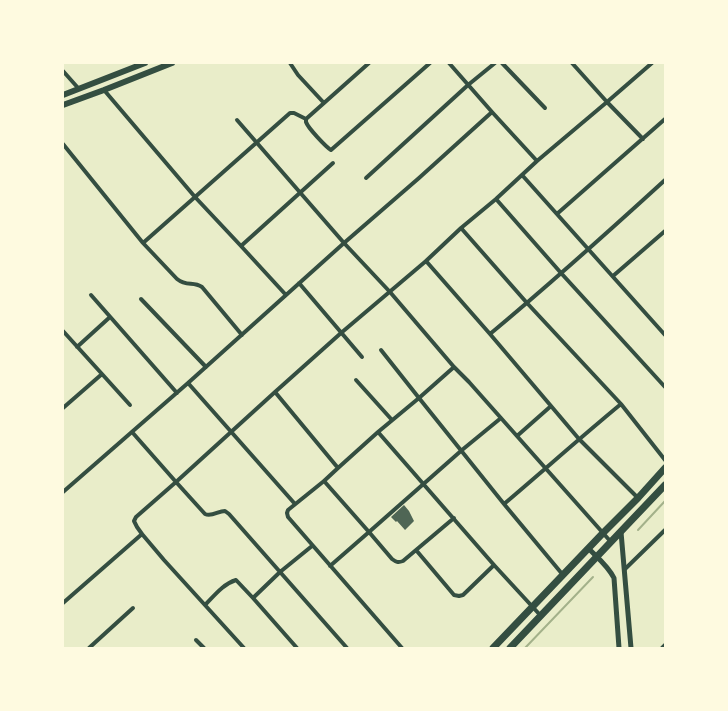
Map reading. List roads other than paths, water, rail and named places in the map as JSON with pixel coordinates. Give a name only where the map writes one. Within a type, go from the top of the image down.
[{"type":"main road","points":[[63,95],[145,63]]},
{"type":"main road","points":[[63,105],[172,63]]},
{"type":"main road","points":[[493,648],[638,498],[665,468]]},
{"type":"main road","points":[[510,648],[665,485]]},
{"type":"street","points":[[290,63],[298,75],[324,103]]},
{"type":"street","points":[[306,119],[369,63]]},
{"type":"street","points":[[306,119],[306,123],[309,127],[326,148],[331,150],[430,63]]},
{"type":"street","points":[[449,63],[537,162]]},
{"type":"street","points":[[366,178],[494,63]]},
{"type":"street","points":[[502,63],[545,108]]},
{"type":"street","points":[[572,63],[643,139]]},
{"type":"street","points":[[244,648],[142,534],[134,521],[136,517],[341,333],[426,262],[461,228],[496,199],[522,174],[652,63]]},
{"type":"street","points":[[63,71],[79,89]]},
{"type":"street","points":[[104,90],[195,197],[286,295]]},
{"type":"street","points":[[63,492],[188,384],[299,283],[492,112]]},
{"type":"street","points":[[144,243],[290,113],[294,113],[306,119]]},
{"type":"street","points":[[558,213],[665,119]]},
{"type":"street","points":[[237,120],[344,243],[390,292],[454,367],[611,542]]},
{"type":"street","points":[[63,144],[144,243],[181,282],[184,284],[198,285],[202,287],[242,335]]},
{"type":"street","points":[[241,246],[334,163]]},
{"type":"street","points":[[522,174],[665,335]]},
{"type":"street","points":[[490,334],[589,250],[665,180]]},
{"type":"street","points":[[496,199],[665,387]]},
{"type":"street","points":[[461,228],[527,303],[621,404],[665,460]]},
{"type":"street","points":[[613,276],[665,230]]},
{"type":"street","points":[[426,262],[579,438],[638,498]]},
{"type":"street","points":[[299,283],[362,357]]},
{"type":"street","points":[[91,295],[177,393]]},
{"type":"street","points":[[141,299],[206,367]]},
{"type":"street","points":[[77,347],[110,317]]},
{"type":"street","points":[[63,331],[130,406]]},
{"type":"street","points":[[381,350],[504,504],[563,575]]},
{"type":"street","points":[[402,648],[312,546],[287,513],[294,504],[324,481],[378,432],[454,367]]},
{"type":"street","points":[[63,408],[102,374]]},
{"type":"street","points":[[356,380],[392,420]]},
{"type":"street","points":[[188,384],[294,504]]},
{"type":"street","points":[[275,392],[338,468]]},
{"type":"street","points":[[504,504],[546,469],[579,438],[621,404]]},
{"type":"street","points":[[517,436],[551,406]]},
{"type":"street","points":[[330,566],[462,450],[501,418]]},
{"type":"street","points":[[132,432],[205,514],[209,516],[220,511],[226,511],[347,648]]},
{"type":"street","points":[[378,432],[494,565],[541,616]]},
{"type":"street","points":[[324,481],[396,562],[400,563],[403,561],[454,518]]},
{"type":"street","points":[[624,570],[665,530]]},
{"type":"street","points":[[621,532],[630,648]]},
{"type":"street","points":[[63,603],[142,534]]},
{"type":"street","points":[[253,598],[280,572],[312,546]]},
{"type":"street","points":[[588,549],[608,568],[614,578],[619,648]]},
{"type":"street","points":[[416,550],[451,592],[454,595],[459,596],[463,595],[494,565]]},
{"type":"street","points":[[205,605],[226,585],[236,580],[297,648]]},
{"type":"street","points":[[89,648],[133,608]]},
{"type":"street","points":[[196,640],[204,648]]},
{"type":"street","points":[[662,648],[665,645]]},
{"type":"waterway","points":[[638,530],[665,501]]},
{"type":"waterway","points":[[525,648],[593,577]]}]
